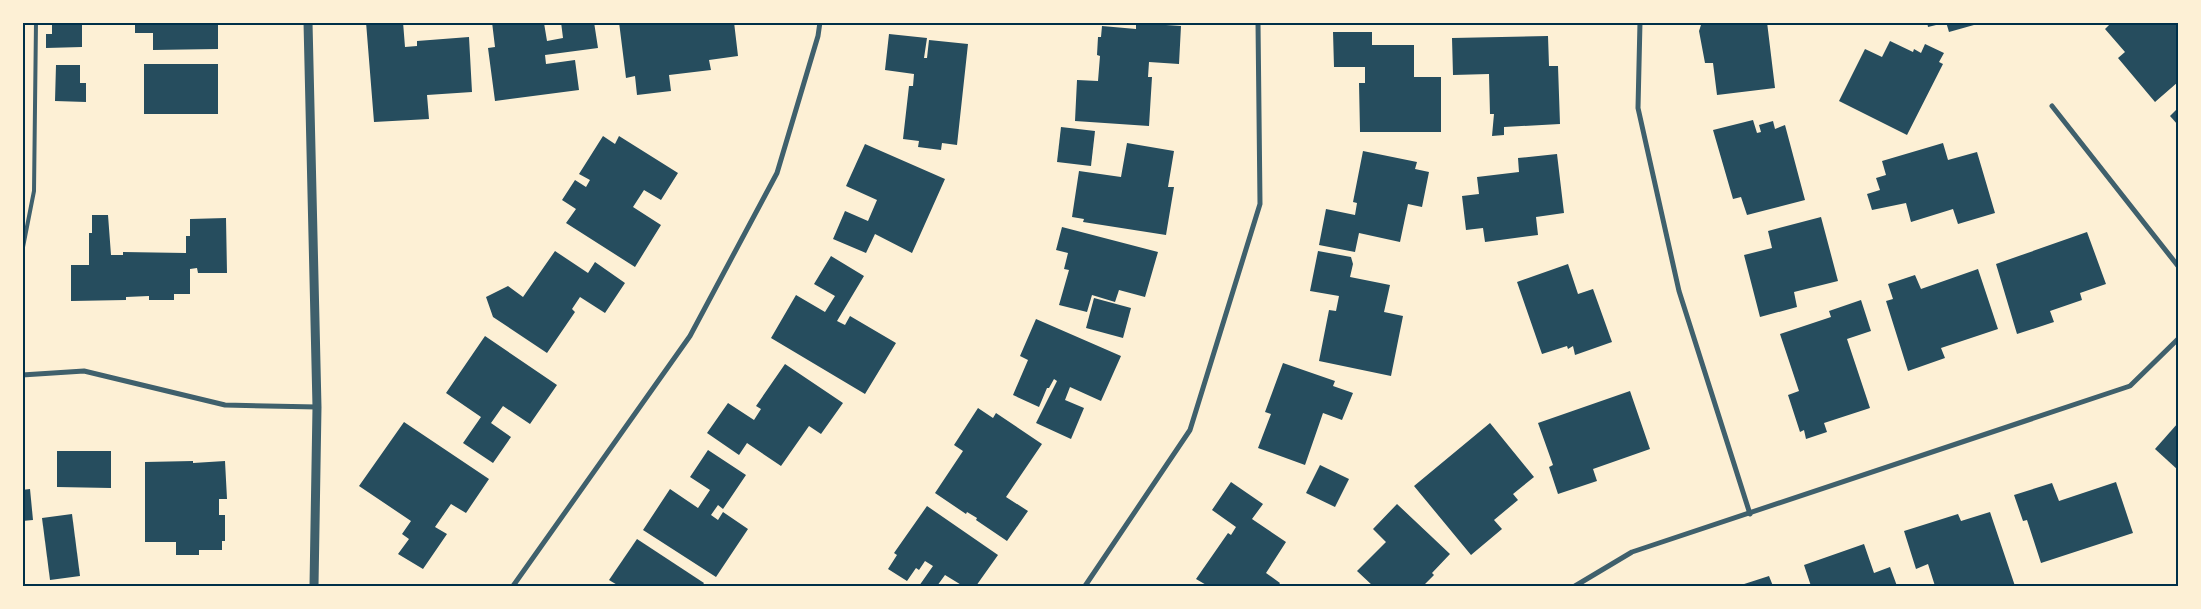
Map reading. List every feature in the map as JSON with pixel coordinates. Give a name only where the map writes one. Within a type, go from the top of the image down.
[{"type":"street","points":[[308,22],[317,407],[314,586]]},
{"type":"street","points":[[513,586],[690,336],[777,173],[818,36],[820,22]]},
{"type":"street","points":[[1085,586],[1190,430],[1260,204],[1258,22]]},
{"type":"street","points":[[1640,22],[1638,108],[1679,292],[1750,514]]},
{"type":"street","points":[[2052,106],[2178,266]]},
{"type":"street","points":[[1574,586],[1632,552],[2130,386],[2178,339]]},
{"type":"street","points":[[22,375],[84,370],[224,405],[317,407]]},
{"type":"lane","points":[[22,252],[34,191],[36,22]]},
{"type":"building","points":[[52,22],[82,22],[82,47],[46,48],[46,34],[52,34]]},
{"type":"building","points":[[135,22],[218,22],[218,49],[153,50],[153,33],[135,33]]},
{"type":"building","points":[[366,22],[403,22],[405,47],[417,46],[417,41],[469,37],[472,92],[427,95],[429,119],[374,122]]},
{"type":"building","points":[[492,22],[544,23],[547,41],[563,38],[561,22],[594,22],[598,48],[545,55],[546,64],[575,60],[579,90],[495,101],[488,48],[495,47]]},
{"type":"building","points":[[619,22],[734,22],[738,56],[709,60],[711,70],[669,75],[671,91],[637,95],[635,76],[626,78]]},
{"type":"building","points":[[1710,22],[1767,22],[1775,88],[1717,95],[1713,63],[1705,63],[1699,31],[1701,25]]},
{"type":"building","points":[[1927,22],[1944,22],[1944,23],[1928,27]]},
{"type":"building","points":[[1946,22],[1981,22],[1981,23],[1949,32]]},
{"type":"building","points":[[2112,22],[2178,22],[2178,82],[2155,102],[2118,58],[2125,52],[2105,29]]},
{"type":"building","points":[[1136,23],[1181,26],[1179,64],[1149,62],[1148,77],[1152,77],[1149,126],[1075,121],[1077,80],[1098,81],[1100,56],[1097,55],[1098,37],[1101,37],[1102,26],[1136,29]]},
{"type":"building","points":[[1333,32],[1372,32],[1372,45],[1414,45],[1414,77],[1441,77],[1441,132],[1360,132],[1359,83],[1365,83],[1365,67],[1334,67]]},
{"type":"building","points":[[889,34],[927,38],[924,58],[927,58],[929,40],[968,44],[957,145],[942,143],[941,150],[918,147],[919,141],[903,139],[909,86],[913,86],[914,74],[885,70]]},
{"type":"building","points":[[1548,36],[1549,66],[1558,66],[1560,124],[1504,127],[1504,135],[1492,136],[1494,114],[1490,114],[1489,74],[1453,75],[1452,38]]},
{"type":"building","points":[[1890,41],[1913,52],[1914,49],[1921,53],[1925,44],[1944,53],[1939,62],[1943,64],[1907,135],[1839,101],[1865,49],[1882,57]]},
{"type":"building","points":[[144,64],[218,64],[218,114],[144,114]]},
{"type":"building","points":[[56,65],[80,65],[80,83],[86,83],[86,102],[55,101]]},
{"type":"building","points":[[2178,108],[2178,125],[2170,116]]},
{"type":"building","points":[[1753,120],[1757,133],[1761,132],[1759,125],[1773,121],[1775,129],[1785,125],[1805,200],[1747,215],[1741,197],[1733,199],[1713,130]]},
{"type":"building","points":[[1061,127],[1095,131],[1091,166],[1057,162]]},
{"type":"building","points":[[603,136],[615,144],[619,136],[678,173],[661,200],[644,190],[633,207],[661,225],[635,267],[566,223],[576,209],[562,200],[575,180],[586,187],[590,180],[579,174]]},
{"type":"building","points":[[1127,143],[1174,151],[1168,187],[1174,187],[1166,235],[1083,222],[1084,219],[1072,217],[1079,171],[1121,177]]},
{"type":"building","points":[[1943,143],[1948,160],[1977,152],[1995,213],[1958,224],[1953,209],[1911,222],[1906,203],[1872,210],[1867,194],[1880,190],[1876,178],[1886,175],[1882,161]]},
{"type":"building","points":[[865,144],[945,179],[912,253],[875,234],[866,253],[833,239],[845,211],[868,221],[877,200],[846,186]]},
{"type":"building","points":[[1363,151],[1417,162],[1415,169],[1429,172],[1422,207],[1408,204],[1400,242],[1359,233],[1355,252],[1319,245],[1326,209],[1355,215],[1357,203],[1353,202]]},
{"type":"building","points":[[1557,154],[1564,213],[1536,217],[1538,235],[1485,242],[1483,228],[1466,230],[1462,196],[1479,194],[1477,177],[1519,172],[1518,158]]},
{"type":"building","points":[[92,215],[108,215],[111,255],[123,255],[123,252],[186,253],[186,236],[190,236],[190,219],[226,218],[227,273],[198,273],[197,268],[190,269],[190,294],[174,294],[174,300],[149,300],[149,296],[126,297],[126,300],[71,301],[71,265],[89,265],[89,233],[92,233]]},
{"type":"building","points":[[1821,217],[1838,281],[1794,292],[1797,307],[1760,317],[1744,255],[1772,248],[1768,231]]},
{"type":"building","points":[[1062,227],[1158,252],[1145,297],[1119,290],[1115,302],[1092,295],[1087,312],[1059,305],[1069,270],[1064,269],[1068,253],[1056,250]]},
{"type":"building","points":[[2087,232],[2106,284],[2080,293],[2082,300],[2050,311],[2054,322],[2017,334],[1996,264]]},
{"type":"building","points":[[555,251],[588,273],[595,262],[625,283],[605,313],[580,297],[572,309],[575,312],[547,353],[493,317],[486,297],[508,286],[523,297]]},
{"type":"building","points":[[1318,251],[1351,257],[1353,264],[1350,277],[1390,285],[1384,312],[1403,316],[1391,376],[1319,361],[1329,310],[1336,311],[1339,296],[1310,291]]},
{"type":"building","points":[[831,256],[864,276],[837,321],[845,325],[850,316],[896,343],[865,394],[771,338],[796,295],[825,312],[835,296],[814,284]]},
{"type":"building","points":[[1568,264],[1578,294],[1593,289],[1612,342],[1575,355],[1573,346],[1568,349],[1567,346],[1542,354],[1517,282]]},
{"type":"building","points":[[1978,269],[1998,329],[1941,348],[1945,358],[1908,371],[1886,301],[1893,299],[1888,284],[1915,275],[1921,289]]},
{"type":"building","points":[[1094,298],[1131,308],[1123,338],[1086,328]]},
{"type":"building","points":[[1861,300],[1871,331],[1847,339],[1870,408],[1824,423],[1827,432],[1806,439],[1804,430],[1800,432],[1788,395],[1799,391],[1780,334],[1831,317],[1829,311]]},
{"type":"building","points":[[1036,319],[1121,356],[1101,401],[1070,387],[1065,400],[1084,408],[1071,439],[1036,423],[1057,381],[1054,379],[1049,388],[1047,388],[1039,407],[1013,395],[1028,360],[1020,356]]},
{"type":"building","points":[[485,336],[557,385],[530,424],[503,406],[491,423],[511,437],[493,463],[463,443],[481,417],[446,393]]},
{"type":"building","points":[[1283,363],[1335,381],[1333,386],[1353,393],[1342,420],[1323,413],[1305,465],[1258,448],[1271,414],[1265,412]]},
{"type":"building","points":[[785,364],[843,403],[821,434],[809,426],[781,466],[747,443],[739,455],[707,433],[728,403],[754,420],[761,409],[756,406]]},
{"type":"building","points":[[1630,391],[1650,449],[1593,469],[1597,481],[1558,494],[1549,467],[1553,465],[1538,423]]},
{"type":"building","points":[[978,408],[993,418],[996,413],[1042,444],[1006,497],[1028,511],[1007,541],[976,520],[977,518],[967,512],[966,514],[935,493],[963,451],[954,445]]},
{"type":"building","points":[[404,422],[489,479],[466,513],[451,504],[435,527],[447,534],[423,569],[398,554],[409,539],[402,534],[411,521],[359,486]]},
{"type":"building","points":[[1490,423],[1534,477],[1513,494],[1518,500],[1494,520],[1502,529],[1471,555],[1414,486]]},
{"type":"building","points":[[2178,423],[2178,470],[2155,449]]},
{"type":"building","points":[[708,450],[746,475],[723,509],[718,505],[711,515],[718,520],[723,512],[748,529],[716,577],[643,530],[670,489],[698,508],[710,490],[690,477]]},
{"type":"building","points":[[57,451],[111,451],[111,488],[57,487]]},
{"type":"building","points":[[193,461],[193,463],[225,461],[227,499],[219,499],[219,515],[225,515],[225,541],[222,541],[222,550],[199,550],[199,555],[176,555],[176,542],[145,542],[145,462]]},
{"type":"building","points":[[1320,465],[1349,479],[1335,507],[1306,493]]},
{"type":"building","points":[[1231,482],[1263,504],[1252,519],[1286,542],[1266,573],[1280,583],[1278,586],[1212,586],[1209,584],[1208,586],[1196,579],[1228,533],[1231,535],[1236,527],[1212,510]]},
{"type":"building","points":[[2116,482],[2133,533],[2041,563],[2027,520],[2023,521],[2014,495],[2052,483],[2059,501]]},
{"type":"building","points":[[30,489],[33,520],[22,521],[22,490]]},
{"type":"building","points":[[1397,504],[1450,554],[1432,573],[1434,575],[1423,586],[1373,586],[1357,571],[1386,542],[1373,529]]},
{"type":"building","points":[[927,506],[998,555],[976,586],[963,586],[945,575],[937,586],[919,586],[933,566],[925,561],[919,570],[916,568],[907,581],[888,569],[897,555],[894,553]]},
{"type":"building","points":[[1990,512],[2015,586],[1935,586],[1928,564],[1916,569],[1904,531],[1958,514],[1961,521]]},
{"type":"building","points":[[72,514],[80,576],[50,580],[42,518]]},
{"type":"building","points":[[637,539],[704,583],[702,586],[619,586],[609,580]]},
{"type":"building","points":[[1864,544],[1874,573],[1890,567],[1897,586],[1811,586],[1804,565]]},
{"type":"building","points":[[1769,576],[1773,586],[1738,586]]}]
